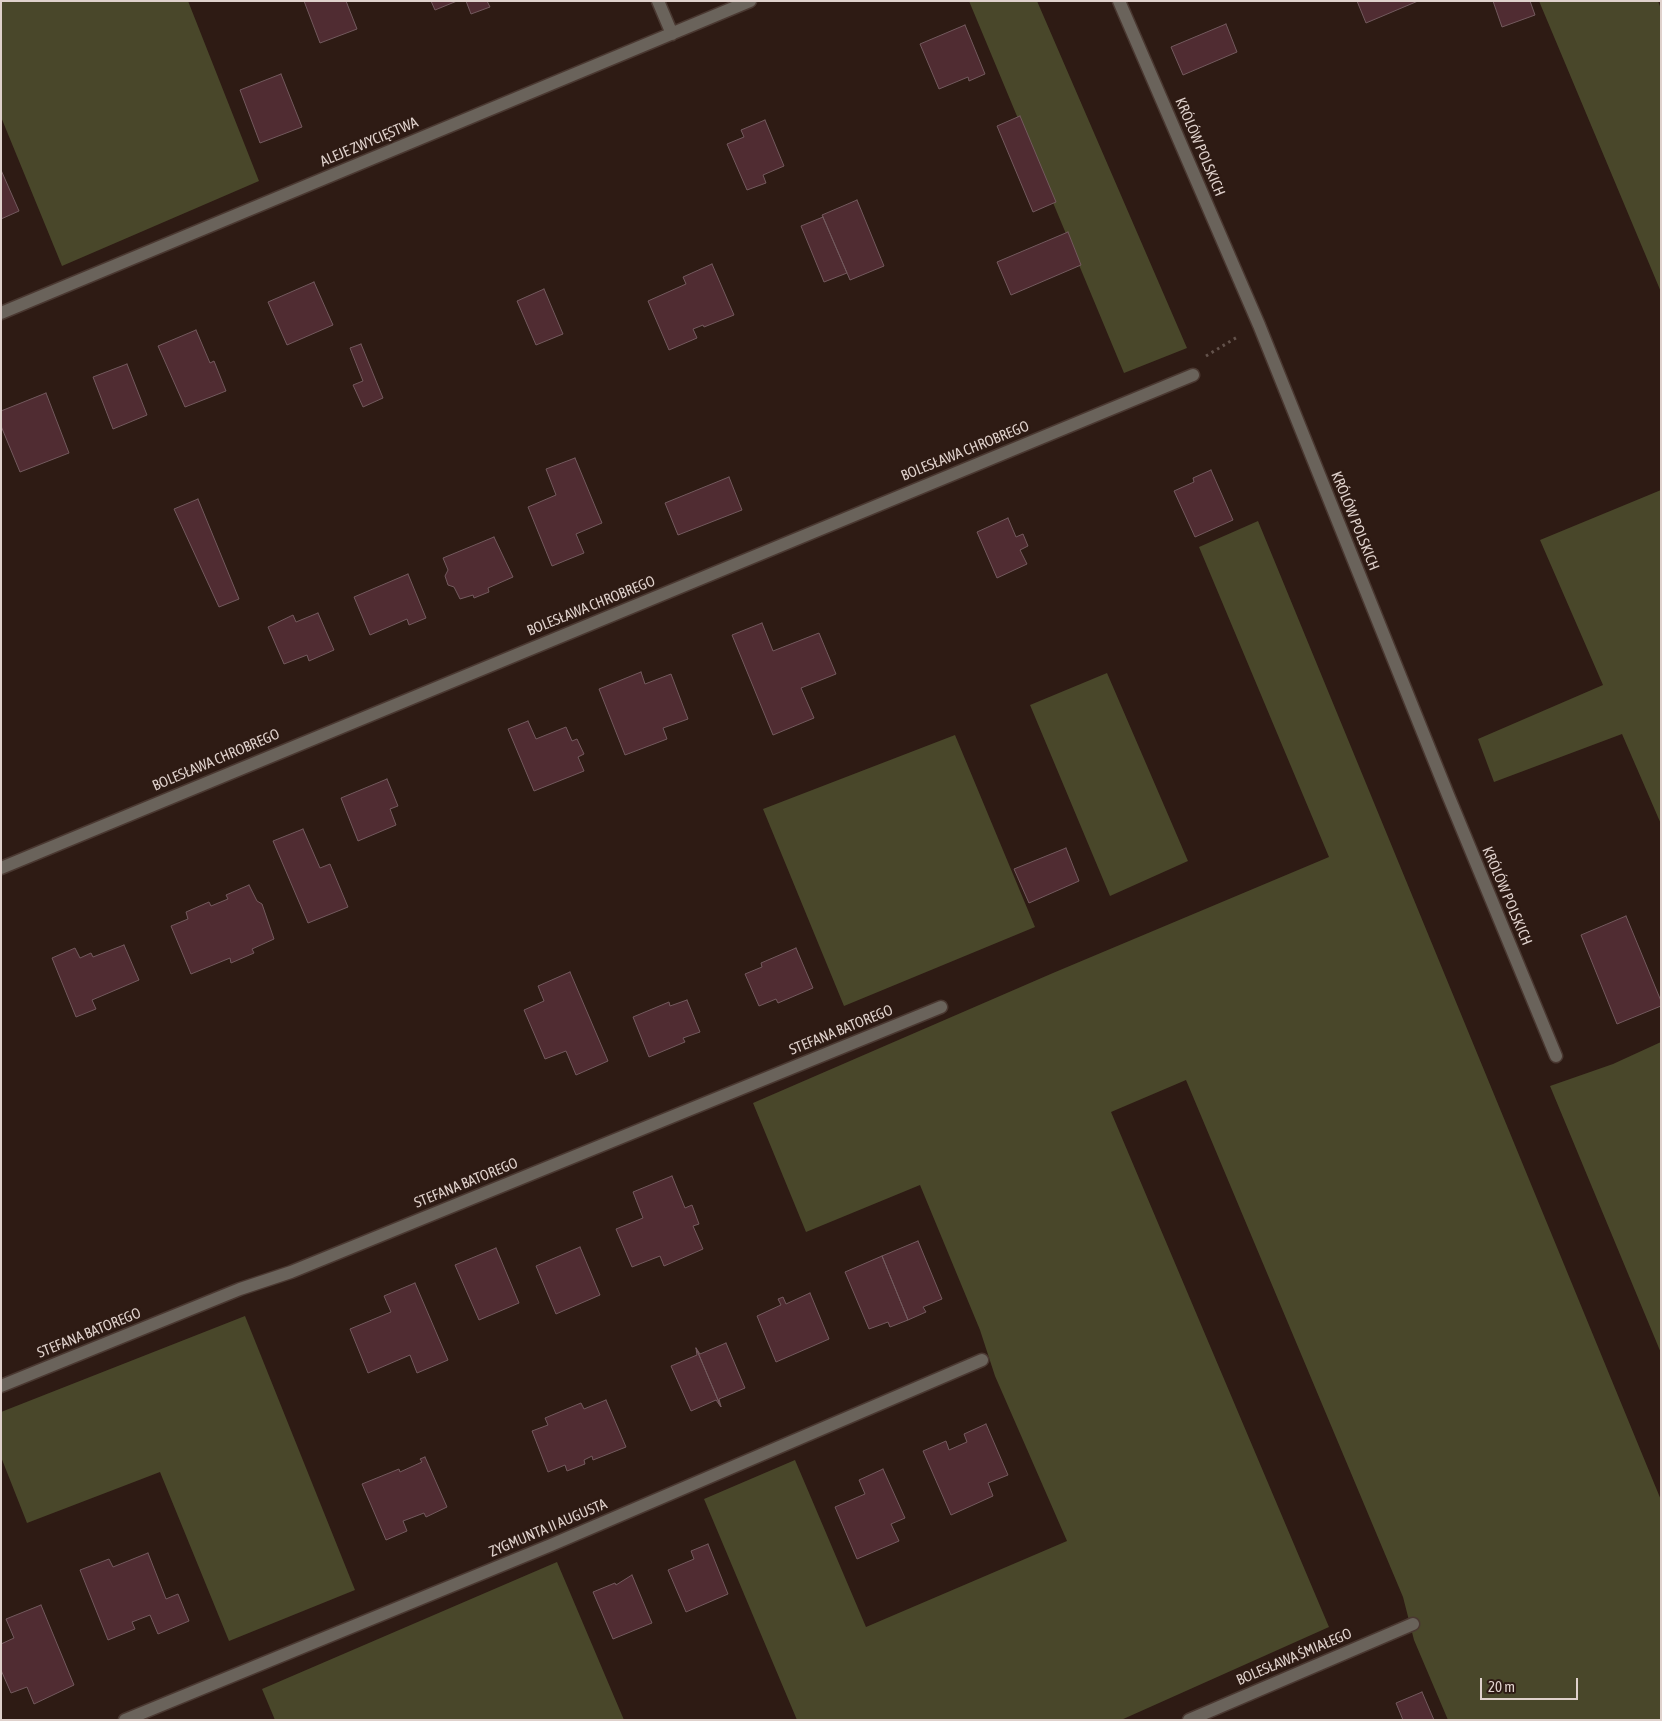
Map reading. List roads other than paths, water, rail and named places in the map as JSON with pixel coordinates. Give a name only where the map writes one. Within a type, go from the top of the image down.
[{"type":"street","points":[[658,1],[672,34]]},
{"type":"street","name":"ALEJE ZWYCIĘSTWA","points":[[1,313],[750,1]]},
{"type":"street","name":"KRÓLÓW POLSKICH","points":[[1119,1],[1259,325],[1440,776],[1556,1056]]},
{"type":"street","name":"BOLESŁAWA CHROBREGO","points":[[1,868],[1193,375]]},
{"type":"street","name":"STEFANA BATOREGO","points":[[1,1386],[240,1289],[291,1272],[941,1007]]},
{"type":"street","name":"ZYGMUNTA II AUGUSTA","points":[[125,1720],[551,1545],[982,1360]]},
{"type":"street","name":"BOLESŁAWA ŚMIAŁEGO","points":[[1189,1720],[1413,1624]]}]
